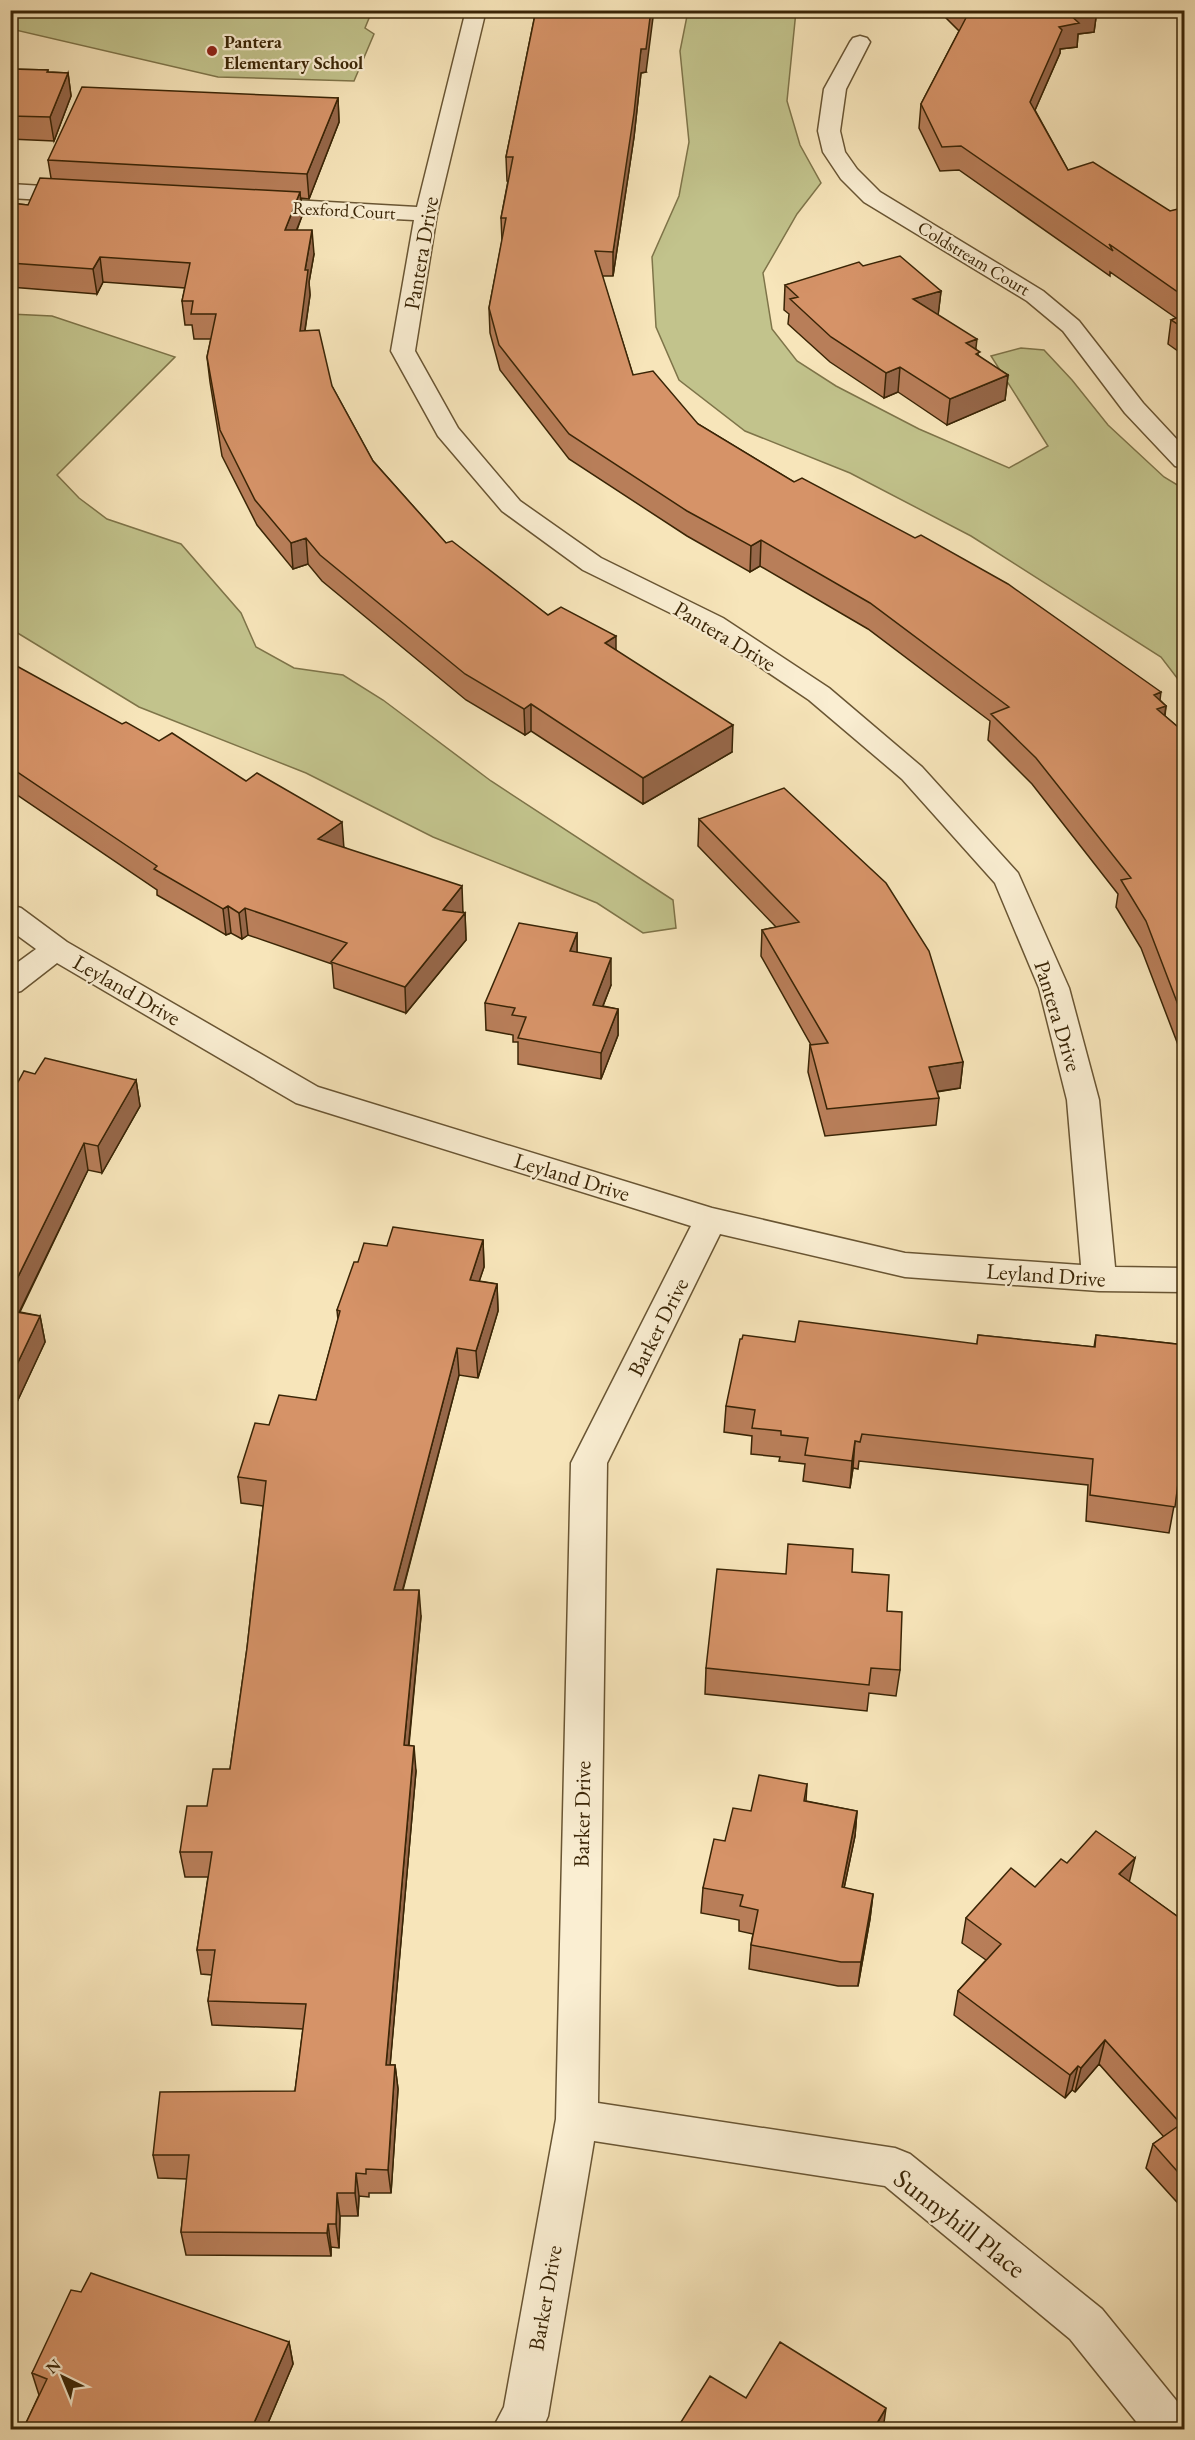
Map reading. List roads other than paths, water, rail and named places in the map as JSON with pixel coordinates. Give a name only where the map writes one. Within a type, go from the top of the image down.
[{"type":"street","name":"Pantera Drive","points":[[476,10],[426,214],[403,351],[447,431],[511,506],[592,564],[714,624],[819,694],[912,773],[1008,880],[1054,988],[1083,1100],[1098,1279]]},
{"type":"street","name":"Coldstream Court","points":[[860,42],[835,89],[829,131],[834,152],[849,174],[872,197],[1035,296],[1071,326],[1134,408],[1185,461]]},
{"type":"street","points":[[10,191],[94,196]]},
{"type":"street","name":"Rexford Court","points":[[236,204],[426,214]]},
{"type":"street","name":"Leyland Drive","points":[[10,915],[56,949],[307,1095],[711,1220],[905,1265],[1098,1279],[1185,1280]]},
{"type":"street","points":[[10,984],[56,949]]},
{"type":"street","name":"Barker Drive","points":[[515,2430],[525,2416],[576,2119],[589,1463],[711,1220]]},
{"type":"street","name":"Sunnyhill Place","points":[[576,2119],[895,2168],[1086,2324],[1172,2430]]},
{"type":"place","name":"Pantera Elementary School","points":[[212,51]]}]
